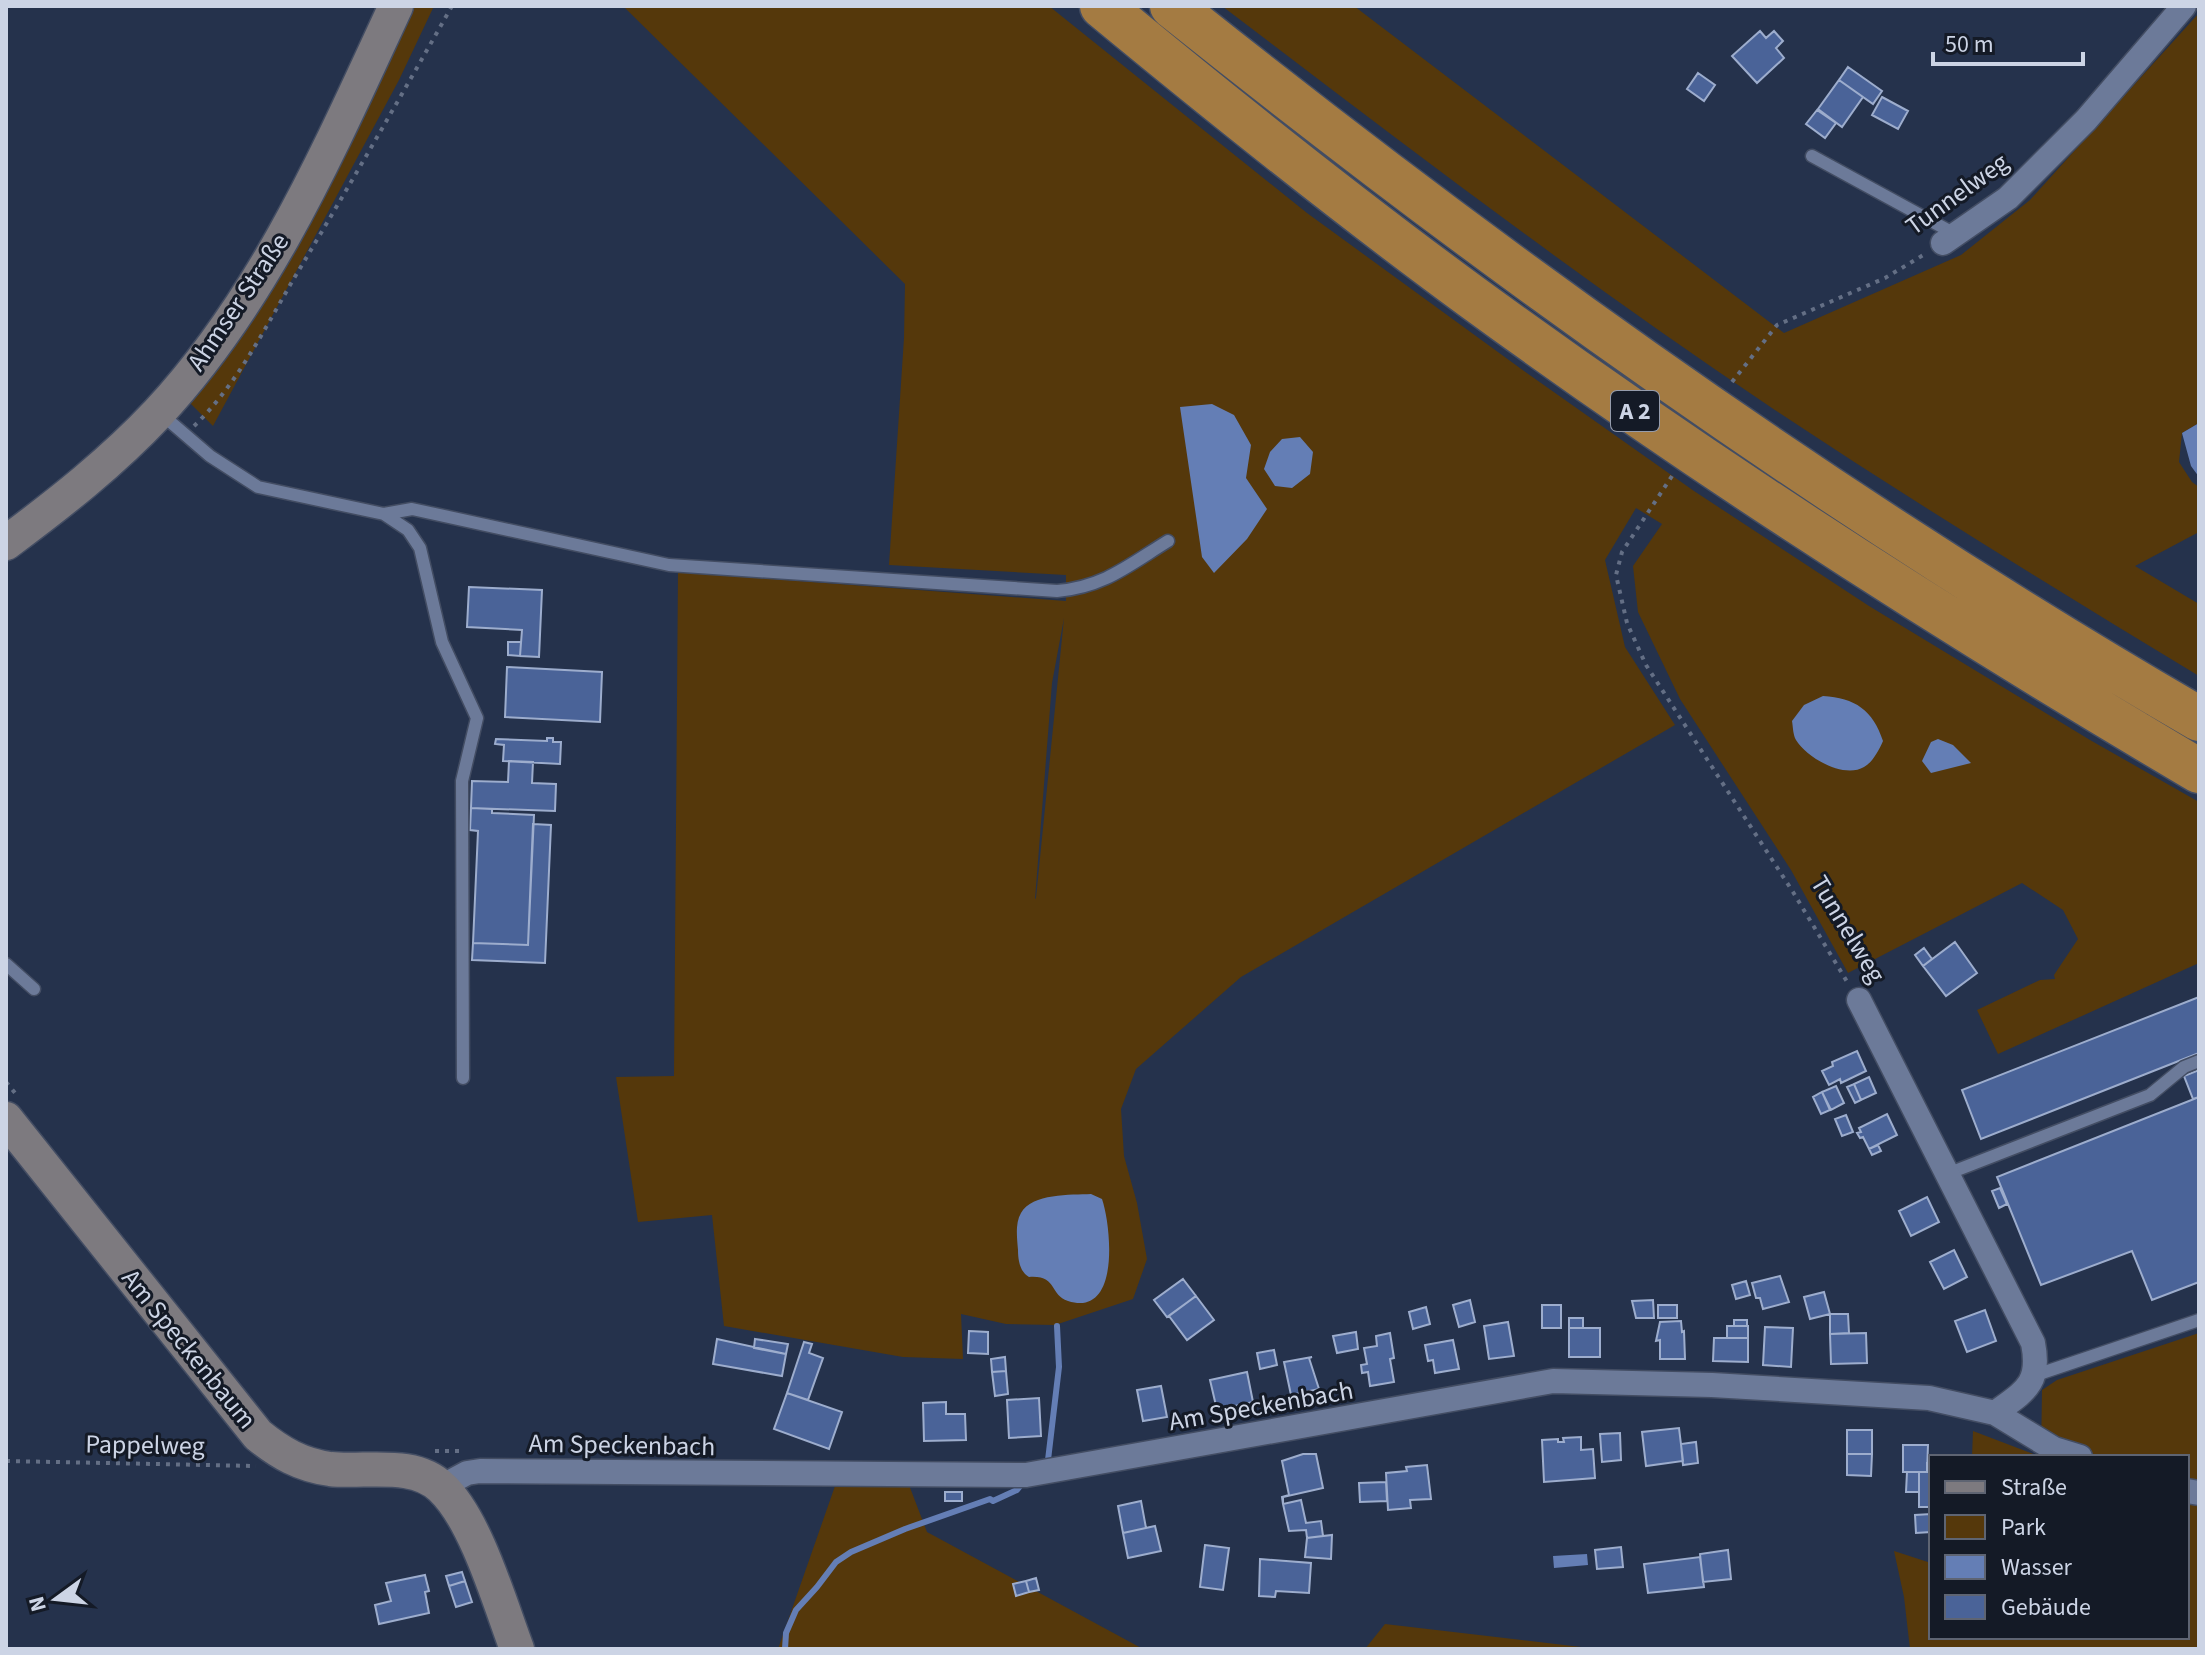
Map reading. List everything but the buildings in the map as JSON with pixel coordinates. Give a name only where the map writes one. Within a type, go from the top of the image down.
[{"type":"highway","name":"A 2","points":[[1102,6],[1327,189],[1474,298],[1698,455],[1927,606],[2199,771]]},
{"type":"highway","name":"A 2","points":[[1172,6],[1360,155],[1698,398],[1966,576],[2199,719]]},
{"type":"main road","name":"Ahmser Straße","points":[[6,543],[55,507],[107,462],[159,412],[199,365],[279,245],[396,6]]},
{"type":"main road","name":"Am Speckenbaum","points":[[15,1112],[241,1418],[279,1452],[309,1465],[331,1469],[409,1472],[428,1477],[441,1487]]},
{"type":"main road","points":[[441,1487],[463,1516],[517,1649]]},
{"type":"street","name":"Tunnelweg","points":[[1949,238],[2008,198],[2086,120],[2184,6]]},
{"type":"street","name":"Tunnelweg","points":[[1859,1000],[2033,1343],[2036,1375]]},
{"type":"street","points":[[1995,1413],[2026,1390],[2036,1375]]},
{"type":"street","name":"Am Speckenbach","points":[[441,1487],[467,1473],[480,1471],[1026,1475],[1553,1381],[1712,1385],[1929,1398],[1995,1413],[2054,1449],[2074,1455]]},
{"type":"lane","points":[[1812,156],[1949,238]]},
{"type":"lane","points":[[159,412],[230,471],[258,487],[384,514],[408,530],[420,548],[442,642],[477,718],[462,781],[463,1078]]},
{"type":"lane","points":[[384,514],[412,509],[669,565],[1057,591],[1082,589],[1102,582],[1168,541]]},
{"type":"lane","points":[[6,964],[34,989]]},
{"type":"lane","points":[[1947,1174],[2150,1095],[2184,1067],[2199,1061]]},
{"type":"lane","points":[[2036,1375],[2199,1320]]},
{"type":"path","points":[[185,434],[208,412],[248,356],[452,6]]},
{"type":"path","name":"Tunnelweg","points":[[1732,382],[1777,325],[1885,278],[1949,238]]},
{"type":"path","name":"Tunnelweg","points":[[1672,476],[1622,552],[1616,575],[1627,623],[1646,665],[1859,1000]]},
{"type":"path","points":[[6,1082],[15,1112]]},
{"type":"path","points":[[424,1450],[456,1451]]},
{"type":"path","name":"Pappelweg","points":[[6,1461],[254,1466],[267,1463],[279,1452]]},
{"type":"green space","points":[[411,6],[434,6],[399,80],[213,426],[188,401]]},
{"type":"green space","points":[[623,6],[1049,6],[1307,213],[1694,491],[1869,606],[2199,802],[2199,963],[1998,1054],[1977,1010],[2040,980],[2055,979],[2054,975],[2078,939],[2063,910],[2022,883],[1848,973],[1791,870],[1680,699],[1638,612],[1633,566],[1662,524],[1636,508],[1605,560],[1625,647],[1675,725],[1241,977],[1136,1069],[1121,1109],[1124,1156],[1137,1203],[1147,1259],[1133,1299],[1055,1325],[1006,1324],[961,1314],[963,1359],[903,1357],[724,1326],[712,1215],[638,1222],[616,1077],[674,1076],[678,572],[1066,601],[1066,575],[889,565],[905,284]],"holes":[[[1064,618],[1036,898],[1052,683]]]},
{"type":"green space","points":[[1222,6],[1354,6],[1784,333],[1961,255],[2030,200],[2199,13],[2199,423],[2182,433],[2179,462],[2199,487],[2199,532],[2135,566],[2199,604],[2199,676],[1929,510],[1699,358],[1492,210]]},
{"type":"green space","points":[[2199,1333],[2199,1649],[1910,1649],[1904,1597],[1894,1551],[1929,1562],[1929,1639],[2189,1639],[2189,1455],[2041,1455],[2042,1390],[2057,1380]]},
{"type":"green space","points":[[1973,1431],[2036,1455],[1972,1455]]},
{"type":"green space","points":[[909,1485],[927,1532],[1143,1649],[778,1649],[835,1486]]},
{"type":"green space","points":[[1385,1624],[1598,1649],[1365,1649]]},
{"type":"water","points":[[1212,404],[1234,415],[1251,445],[1246,478],[1267,509],[1247,539],[1214,573],[1202,557],[1180,407]]},
{"type":"water","points":[[2199,423],[2199,477],[2191,466],[2182,433]]},
{"type":"water","points":[[1300,437],[1313,452],[1310,474],[1292,488],[1275,486],[1264,469],[1270,452],[1282,439]]},
{"type":"water","points":[[1823,696],[1853,703],[1874,721],[1883,741],[1873,759],[1864,767],[1846,770],[1827,765],[1808,754],[1796,740],[1792,721],[1804,705]]},
{"type":"water","points":[[1938,739],[1953,745],[1971,763],[1931,773],[1922,761],[1931,742]]},
{"type":"water","points":[[1091,1194],[1102,1199],[1108,1228],[1108,1266],[1097,1296],[1085,1303],[1068,1301],[1045,1279],[1029,1277],[1023,1272],[1018,1258],[1018,1221],[1026,1206],[1043,1198]]},
{"type":"water","points":[[1587,1554],[1588,1565],[1554,1568],[1553,1556]]},
{"type":"waterway","points":[[1048,1460],[1059,1367],[1057,1326]]},
{"type":"waterway","points":[[785,1649],[786,1633],[796,1610],[836,1562],[851,1552],[905,1529],[990,1499],[993,1501],[1021,1485]]}]
